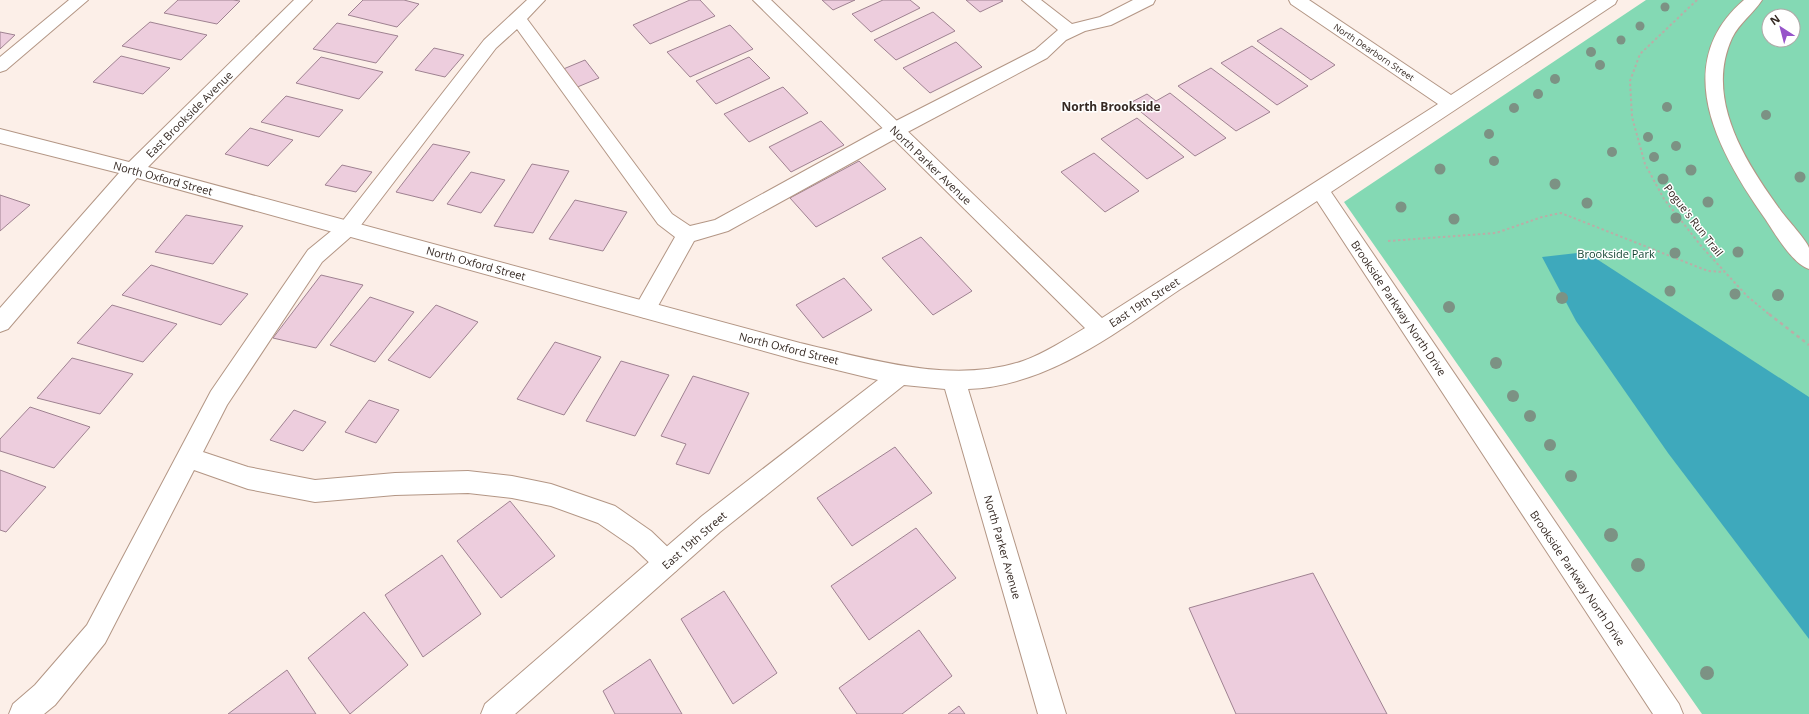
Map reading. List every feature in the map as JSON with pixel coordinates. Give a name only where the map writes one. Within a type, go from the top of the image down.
[{"type":"street","points":[[0,66],[80,0]]},
{"type":"street","name":"East Brookside Avenue","points":[[0,323],[133,170],[304,0]]},
{"type":"street","points":[[23,714],[45,695],[96,634],[219,398],[315,256],[348,228],[490,44],[537,0]]},
{"type":"street","name":"North Parker Avenue","points":[[761,0],[1101,330]]},
{"type":"street","points":[[1030,0],[1070,31]]},
{"type":"street","points":[[645,310],[687,235],[721,226],[895,130],[1041,54],[1060,36],[1070,31],[1105,21],[1147,0]]},
{"type":"street","name":"North Dearborn Street","points":[[1297,0],[1451,104]]},
{"type":"street","points":[[1320,190],[1609,0]]},
{"type":"street","points":[[1754,0],[1731,23],[1715,64],[1713,85],[1719,114],[1730,144],[1744,172],[1771,212],[1809,261]]},
{"type":"street","points":[[518,18],[665,219],[687,235]]},
{"type":"street","name":"North Oxford Street","points":[[0,136],[348,228],[800,352],[900,375],[931,380],[954,380]]},
{"type":"street","name":"Brookside Parkway North Drive","points":[[1320,190],[1669,714]]},
{"type":"street","name":"East 19th Street","points":[[954,380],[1005,375],[1040,366],[1101,330],[1320,190]]},
{"type":"street","name":"East 19th Street","points":[[496,714],[711,524],[900,375]]},
{"type":"street","name":"North Parker Avenue","points":[[954,380],[1052,714]]},
{"type":"street","points":[[188,458],[248,478],[315,491],[395,484],[468,482],[512,487],[552,495],[606,514],[642,539],[667,563]]},
{"type":"path","name":"Pogue's Run Trail","points":[[1697,0],[1640,54],[1630,80],[1632,117],[1645,164],[1664,199],[1702,247],[1747,296],[1809,345]]},
{"type":"path","points":[[1356,243],[1496,233],[1542,217],[1561,213],[1701,269],[1725,272]]},
{"type":"green space","name":"Brookside Park","points":[[1646,0],[1809,0],[1809,714],[1702,714],[1344,202]]},
{"type":"water","points":[[1586,252],[1809,397],[1809,639],[1668,453],[1576,321],[1542,257]]},
{"type":"building","points":[[178,0],[240,1],[217,24],[164,13]]},
{"type":"building","points":[[363,0],[404,0],[419,4],[397,27],[348,15]]},
{"type":"building","points":[[690,0],[700,0],[715,16],[650,44],[633,25]]},
{"type":"building","points":[[822,0],[855,0],[833,10]]},
{"type":"building","points":[[883,0],[910,0],[920,8],[871,32],[852,14]]},
{"type":"building","points":[[966,0],[1001,0],[1003,1],[980,12]]},
{"type":"building","points":[[933,12],[955,31],[896,60],[874,40]]},
{"type":"building","points":[[150,22],[207,35],[181,60],[122,46]]},
{"type":"building","points":[[337,23],[398,36],[376,63],[313,49]]},
{"type":"building","points":[[730,25],[753,49],[690,77],[667,52]]},
{"type":"building","points":[[1281,28],[1335,65],[1311,80],[1257,41]]},
{"type":"building","points":[[0,32],[15,35],[0,49]]},
{"type":"building","points":[[956,42],[982,67],[930,93],[903,68]]},
{"type":"building","points":[[1252,46],[1308,86],[1277,105],[1221,63]]},
{"type":"building","points":[[434,48],[464,55],[445,77],[415,70]]},
{"type":"building","points":[[121,56],[170,68],[143,94],[93,82]]},
{"type":"building","points":[[321,57],[383,72],[359,99],[296,83]]},
{"type":"building","points":[[749,57],[770,78],[716,104],[696,81]]},
{"type":"building","points":[[585,60],[599,78],[575,88],[561,70]]},
{"type":"building","points":[[1211,68],[1270,112],[1236,131],[1178,86]]},
{"type":"building","points":[[783,87],[808,113],[749,142],[724,114]]},
{"type":"building","points":[[1170,93],[1226,138],[1195,156],[1130,103],[1147,94],[1156,101]]},
{"type":"building","points":[[286,96],[343,110],[319,137],[261,122]]},
{"type":"building","points":[[1137,118],[1184,157],[1147,179],[1101,139]]},
{"type":"building","points":[[821,121],[844,145],[791,172],[769,147]]},
{"type":"building","points":[[250,128],[293,140],[268,166],[225,154]]},
{"type":"building","points":[[433,144],[470,152],[433,201],[396,192]]},
{"type":"building","points":[[1094,153],[1139,191],[1105,212],[1061,172]]},
{"type":"building","points":[[859,161],[886,189],[816,227],[790,198]]},
{"type":"building","points":[[532,164],[569,171],[533,233],[494,226]]},
{"type":"building","points":[[342,165],[372,172],[356,192],[325,185]]},
{"type":"building","points":[[471,172],[505,180],[481,213],[447,204]]},
{"type":"building","points":[[0,195],[30,205],[0,231]]},
{"type":"building","points":[[575,200],[627,212],[603,251],[549,239]]},
{"type":"building","points":[[186,215],[243,226],[213,264],[155,252]]},
{"type":"building","points":[[921,237],[972,291],[933,315],[882,258]]},
{"type":"building","points":[[151,265],[248,294],[221,325],[122,295]]},
{"type":"building","points":[[321,275],[363,285],[316,348],[273,338]]},
{"type":"building","points":[[844,278],[872,310],[823,338],[796,305]]},
{"type":"building","points":[[370,297],[414,312],[375,362],[330,345]]},
{"type":"building","points":[[112,305],[177,324],[143,362],[77,343]]},
{"type":"building","points":[[436,305],[478,322],[430,378],[388,360]]},
{"type":"building","points":[[555,342],[601,357],[564,415],[517,399]]},
{"type":"building","points":[[72,358],[133,374],[100,414],[37,398]]},
{"type":"building","points":[[621,361],[669,375],[635,436],[586,421]]},
{"type":"building","points":[[693,376],[749,393],[709,474],[676,464],[686,444],[661,436]]},
{"type":"building","points":[[369,400],[399,410],[376,443],[345,432]]},
{"type":"building","points":[[30,407],[90,427],[54,468],[0,451],[0,439]]},
{"type":"building","points":[[294,410],[326,422],[303,451],[270,440]]},
{"type":"building","points":[[895,447],[932,493],[852,546],[817,498]]},
{"type":"building","points":[[0,470],[46,487],[6,532],[0,530]]},
{"type":"building","points":[[510,501],[555,556],[501,598],[457,541]]},
{"type":"building","points":[[916,528],[956,578],[869,640],[831,586]]},
{"type":"building","points":[[442,555],[481,614],[423,657],[385,595]]},
{"type":"building","points":[[1313,573],[1387,714],[1236,714],[1189,608]]},
{"type":"building","points":[[724,591],[777,673],[733,704],[681,619]]},
{"type":"building","points":[[364,612],[408,665],[350,714],[308,658]]},
{"type":"building","points":[[919,630],[952,676],[902,714],[857,714],[839,688]]},
{"type":"building","points":[[650,659],[682,714],[615,714],[603,691]]},
{"type":"building","points":[[287,670],[316,714],[228,714]]},
{"type":"building","points":[[959,706],[965,714],[948,714]]},
{"type":"district","name":"North Brookside","points":[[1111,106]]}]
